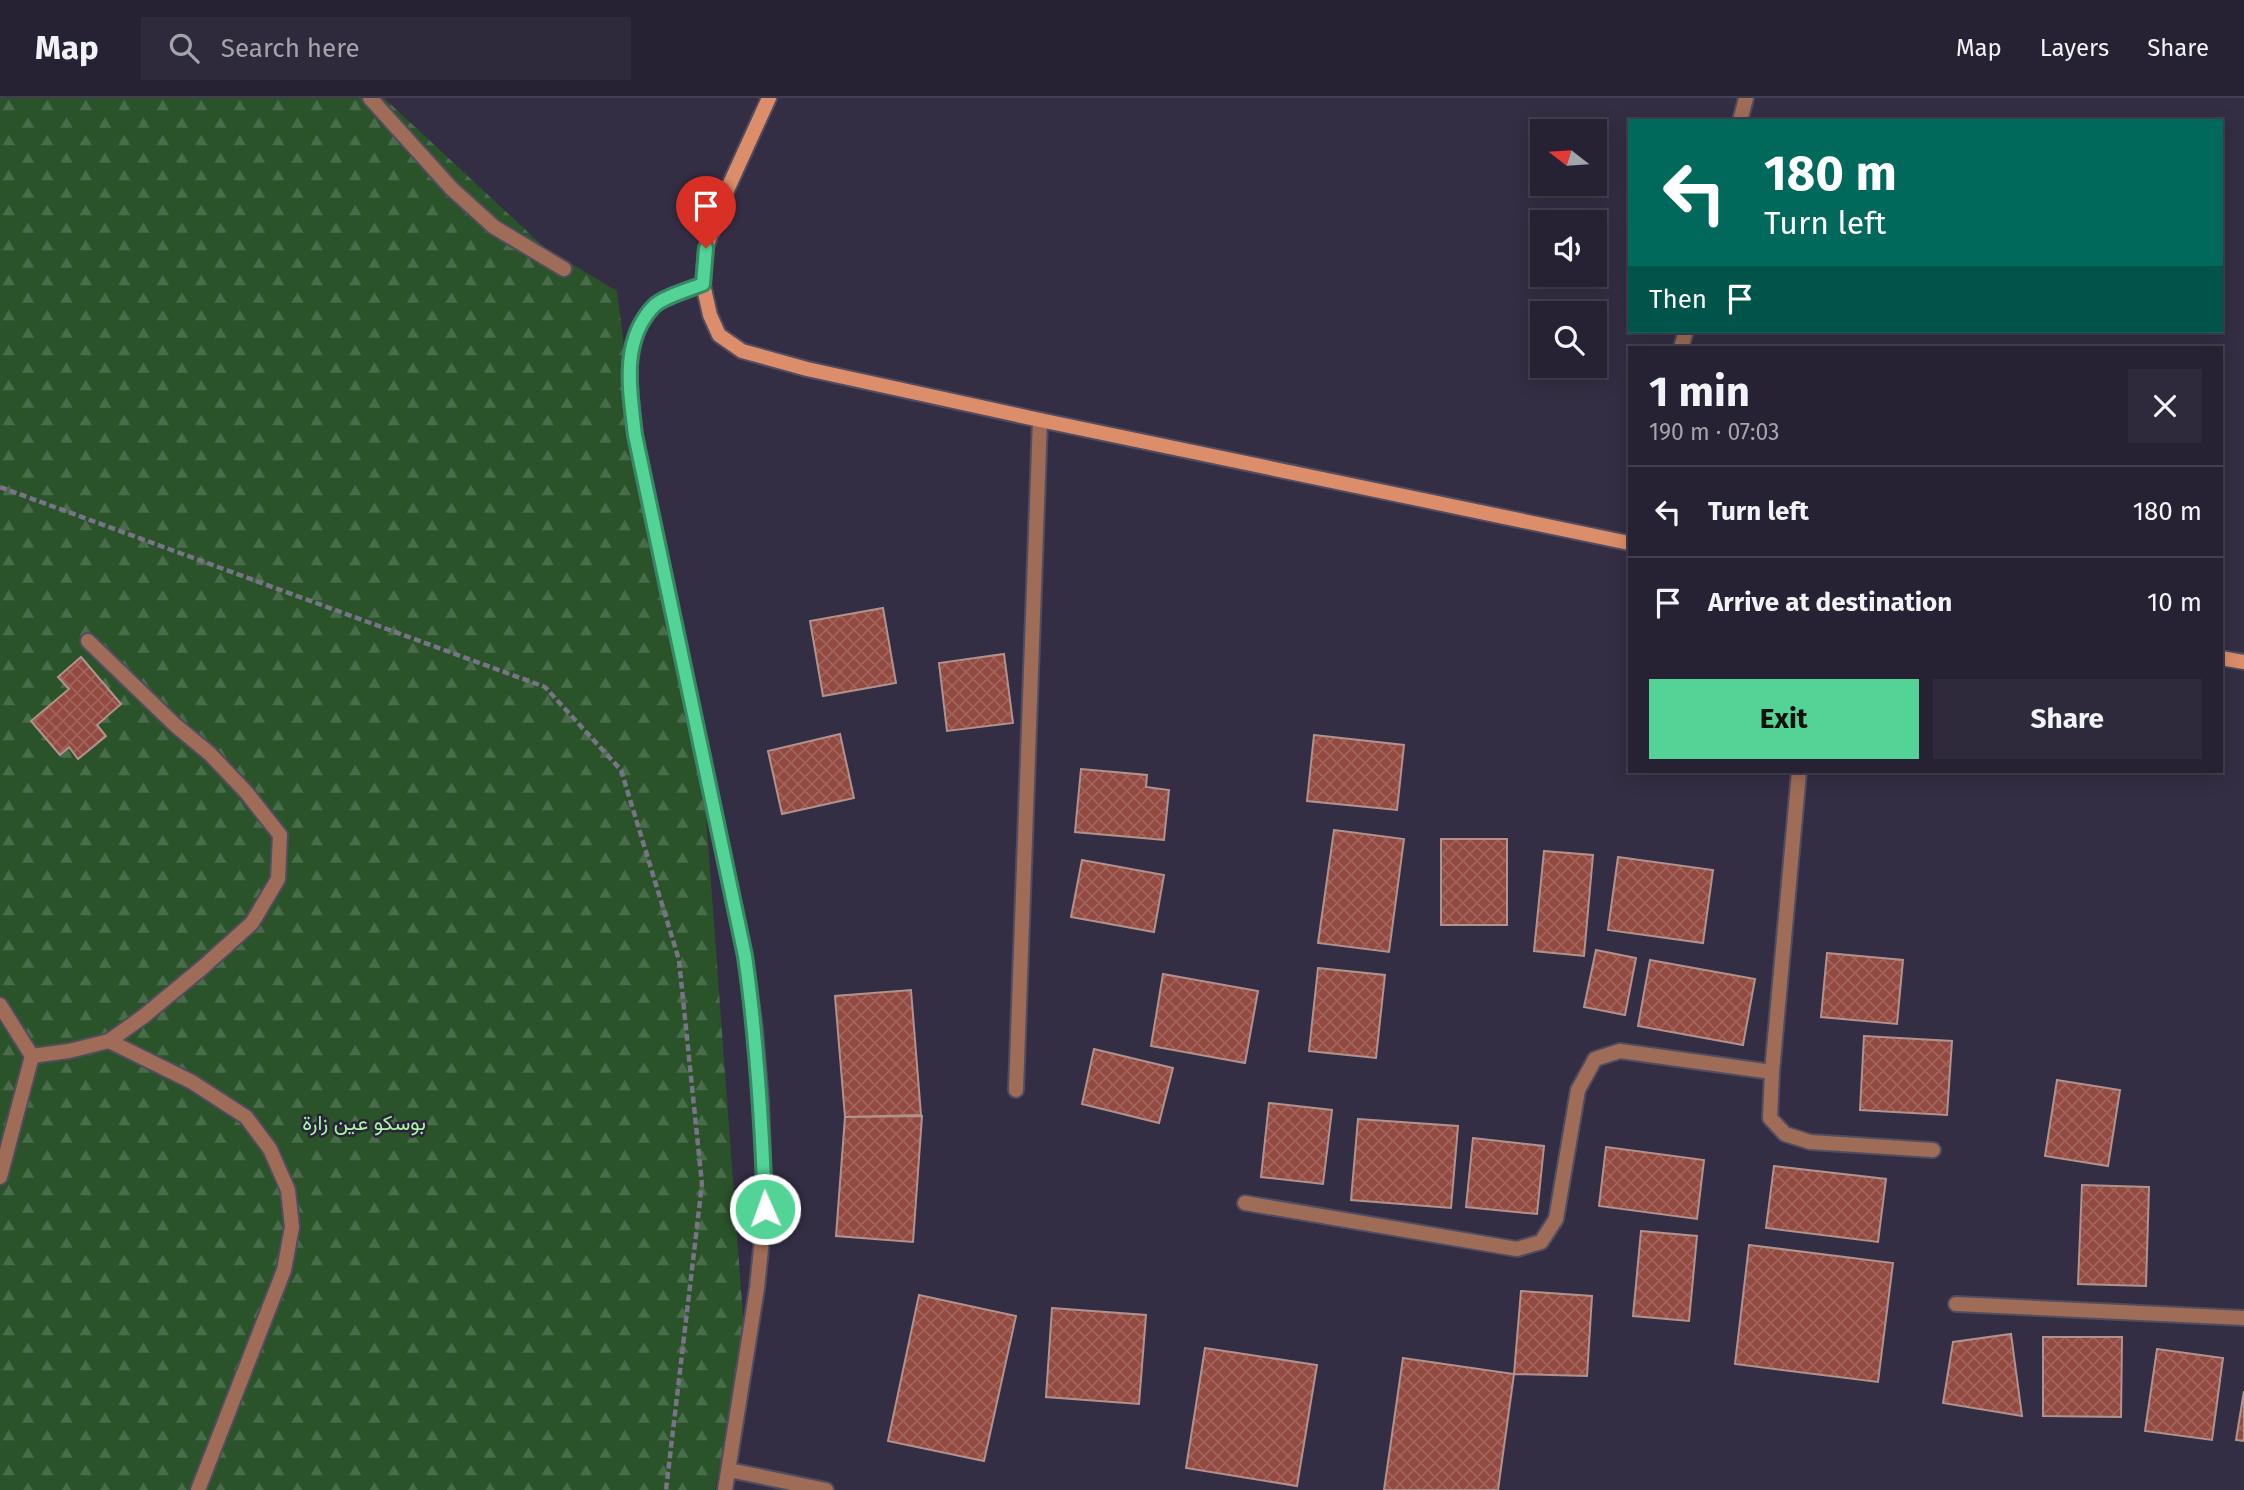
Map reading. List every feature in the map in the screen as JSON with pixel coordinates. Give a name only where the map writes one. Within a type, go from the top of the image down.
[{"type":"main road","points":[[769,98],[723,199],[706,248],[703,284],[710,315],[719,335],[742,351],[807,369],[1040,420],[1628,543]]},
{"type":"main road","points":[[2223,658],[2244,662]]},
{"type":"street","points":[[370,98],[452,189],[494,227],[564,269]]},
{"type":"street","points":[[1741,119],[1746,98]]},
{"type":"street","points":[[703,284],[656,304],[636,331],[628,376],[635,435],[745,956],[755,1029],[765,1209],[757,1288],[725,1490]]},
{"type":"street","points":[[1016,1090],[1040,420]]},
{"type":"street","points":[[32,1056],[69,1051],[109,1041],[164,1000],[252,923],[278,879],[279,835],[246,792],[210,754],[175,725],[88,641]]},
{"type":"street","points":[[1799,773],[1770,1118],[1785,1134],[1810,1142],[1933,1150]]},
{"type":"street","points":[[0,1004],[32,1056],[0,1177]]},
{"type":"street","points":[[109,1041],[192,1082],[246,1117],[270,1149],[288,1190],[292,1227],[284,1270],[198,1490]]},
{"type":"street","points":[[1245,1203],[1517,1249],[1541,1242],[1556,1219],[1578,1090],[1595,1059],[1620,1051],[1772,1072]]},
{"type":"street","points":[[1956,1304],[2244,1318]]},
{"type":"street","points":[[729,1470],[826,1490]]},
{"type":"path","points":[[0,487],[545,687],[621,770],[679,960],[702,1184],[666,1490]]},
{"type":"green space","name":"بوسكو عين زارة","points":[[0,98],[384,98],[545,248],[617,291],[645,513],[704,788],[745,1344],[715,1490],[0,1490]]},
{"type":"building","points":[[883,608],[896,683],[823,696],[810,621]]},
{"type":"building","points":[[1004,654],[1013,723],[947,731],[939,663]]},
{"type":"building","points":[[81,657],[121,704],[97,725],[106,736],[78,759],[69,747],[60,755],[31,721],[69,689],[58,677]]},
{"type":"building","points":[[840,734],[854,798],[782,814],[768,751]]},
{"type":"building","points":[[1314,735],[1404,745],[1397,810],[1307,801]]},
{"type":"building","points":[[1081,769],[1147,775],[1146,787],[1169,790],[1164,840],[1075,832]]},
{"type":"building","points":[[1334,830],[1404,839],[1389,952],[1318,943]]},
{"type":"building","points":[[1441,839],[1507,839],[1507,925],[1441,925]]},
{"type":"building","points":[[1544,851],[1593,855],[1584,956],[1534,951]]},
{"type":"building","points":[[1618,857],[1713,870],[1703,943],[1608,930]]},
{"type":"building","points":[[1082,860],[1164,875],[1154,932],[1071,917]]},
{"type":"building","points":[[1596,950],[1636,958],[1625,1015],[1584,1007]]},
{"type":"building","points":[[1827,953],[1903,960],[1897,1024],[1821,1017]]},
{"type":"building","points":[[1650,960],[1755,979],[1743,1045],[1638,1026]]},
{"type":"building","points":[[1318,968],[1385,975],[1376,1058],[1309,1051]]},
{"type":"building","points":[[1163,974],[1258,991],[1245,1063],[1151,1046]]},
{"type":"building","points":[[911,990],[921,1115],[845,1117],[835,996]]},
{"type":"building","points":[[1864,1036],[1952,1041],[1947,1115],[1860,1110]]},
{"type":"building","points":[[1094,1049],[1173,1068],[1159,1123],[1082,1104]]},
{"type":"building","points":[[2057,1080],[2120,1090],[2108,1166],[2045,1156]]},
{"type":"building","points":[[1269,1103],[1332,1110],[1323,1184],[1261,1177]]},
{"type":"building","points":[[922,1116],[913,1242],[836,1236],[845,1117]]},
{"type":"building","points":[[1358,1119],[1458,1126],[1451,1208],[1351,1200]]},
{"type":"building","points":[[1473,1138],[1544,1146],[1537,1214],[1466,1207]]},
{"type":"building","points":[[1606,1147],[1704,1160],[1697,1219],[1599,1206]]},
{"type":"building","points":[[1774,1166],[1886,1179],[1878,1242],[1766,1228]]},
{"type":"building","points":[[2082,1185],[2149,1187],[2146,1286],[2078,1284]]},
{"type":"building","points":[[1641,1231],[1697,1236],[1689,1321],[1633,1316]]},
{"type":"building","points":[[1749,1245],[1893,1263],[1878,1382],[1735,1364]]},
{"type":"building","points":[[1521,1291],[1592,1296],[1587,1376],[1514,1374]]},
{"type":"building","points":[[919,1295],[1016,1316],[984,1461],[888,1441]]},
{"type":"building","points":[[1052,1308],[1146,1315],[1139,1404],[1046,1397]]},
{"type":"building","points":[[2011,1334],[2022,1416],[1943,1403],[1953,1342]]},
{"type":"building","points":[[2043,1337],[2122,1337],[2121,1417],[2043,1416]]},
{"type":"building","points":[[1205,1348],[1317,1365],[1297,1486],[1186,1468]]},
{"type":"building","points":[[2157,1349],[2223,1358],[2212,1440],[2145,1431]]},
{"type":"building","points":[[1403,1358],[1514,1374],[1498,1490],[1384,1490]]},
{"type":"building","points":[[2244,1391],[2244,1441],[2236,1440]]},
{"type":"route","points":[[706,248],[703,284],[656,304],[636,331],[628,376],[635,435],[745,956],[761,1101],[765,1209]]}]
